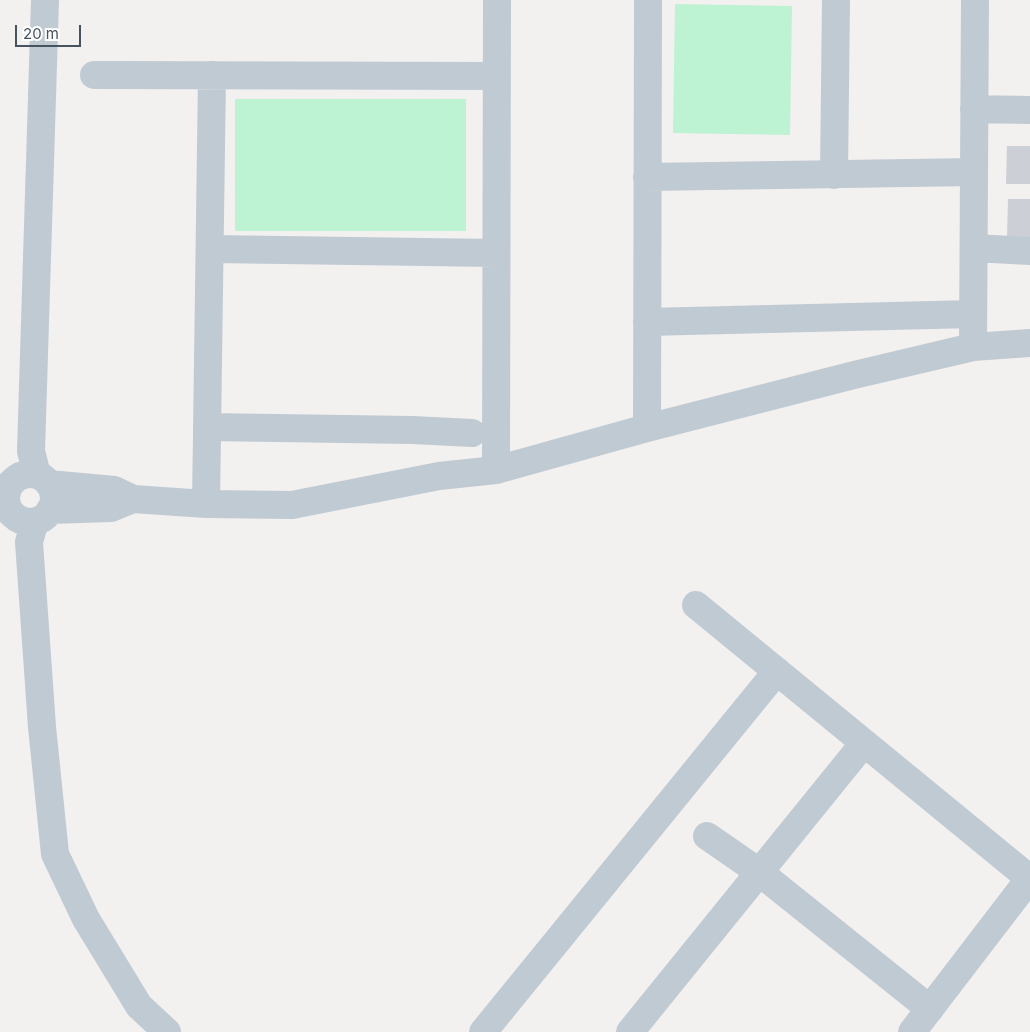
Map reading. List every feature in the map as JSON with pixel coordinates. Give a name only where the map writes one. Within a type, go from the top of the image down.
[{"type":"street","points":[[45,0],[24,498],[42,727],[55,854],[86,919],[139,1006],[167,1032]]},
{"type":"street","points":[[496,470],[497,0]]},
{"type":"street","points":[[647,428],[648,0]]},
{"type":"street","points":[[834,175],[836,0]]},
{"type":"street","points":[[973,347],[975,0]]},
{"type":"street","points":[[94,75],[497,76]]},
{"type":"street","points":[[206,504],[212,75]]},
{"type":"street","points":[[974,109],[1030,110]]},
{"type":"street","points":[[647,177],[974,172]]},
{"type":"street","points":[[974,248],[1030,251]]},
{"type":"street","points":[[210,249],[496,253]]},
{"type":"street","points":[[647,322],[973,314]]},
{"type":"street","points":[[24,498],[114,490],[133,499],[206,504],[292,505],[439,476],[496,470],[647,428],[973,347],[1030,343]]},
{"type":"street","points":[[207,428],[413,430],[472,433]]},
{"type":"street","points":[[696,605],[1030,878],[912,1032]]},
{"type":"street","points":[[482,1032],[776,671]]},
{"type":"street","points":[[630,1032],[864,743]]},
{"type":"street","points":[[707,836],[759,872],[930,1009]]},
{"type":"green space","points":[[675,4],[792,6],[790,135],[673,133]]},
{"type":"green space","points":[[235,99],[466,99],[466,231],[235,231]]},
{"type":"building","points":[[1007,146],[1030,146],[1030,184],[1006,184]]},
{"type":"building","points":[[1008,199],[1030,199],[1030,237],[1007,237]]}]
